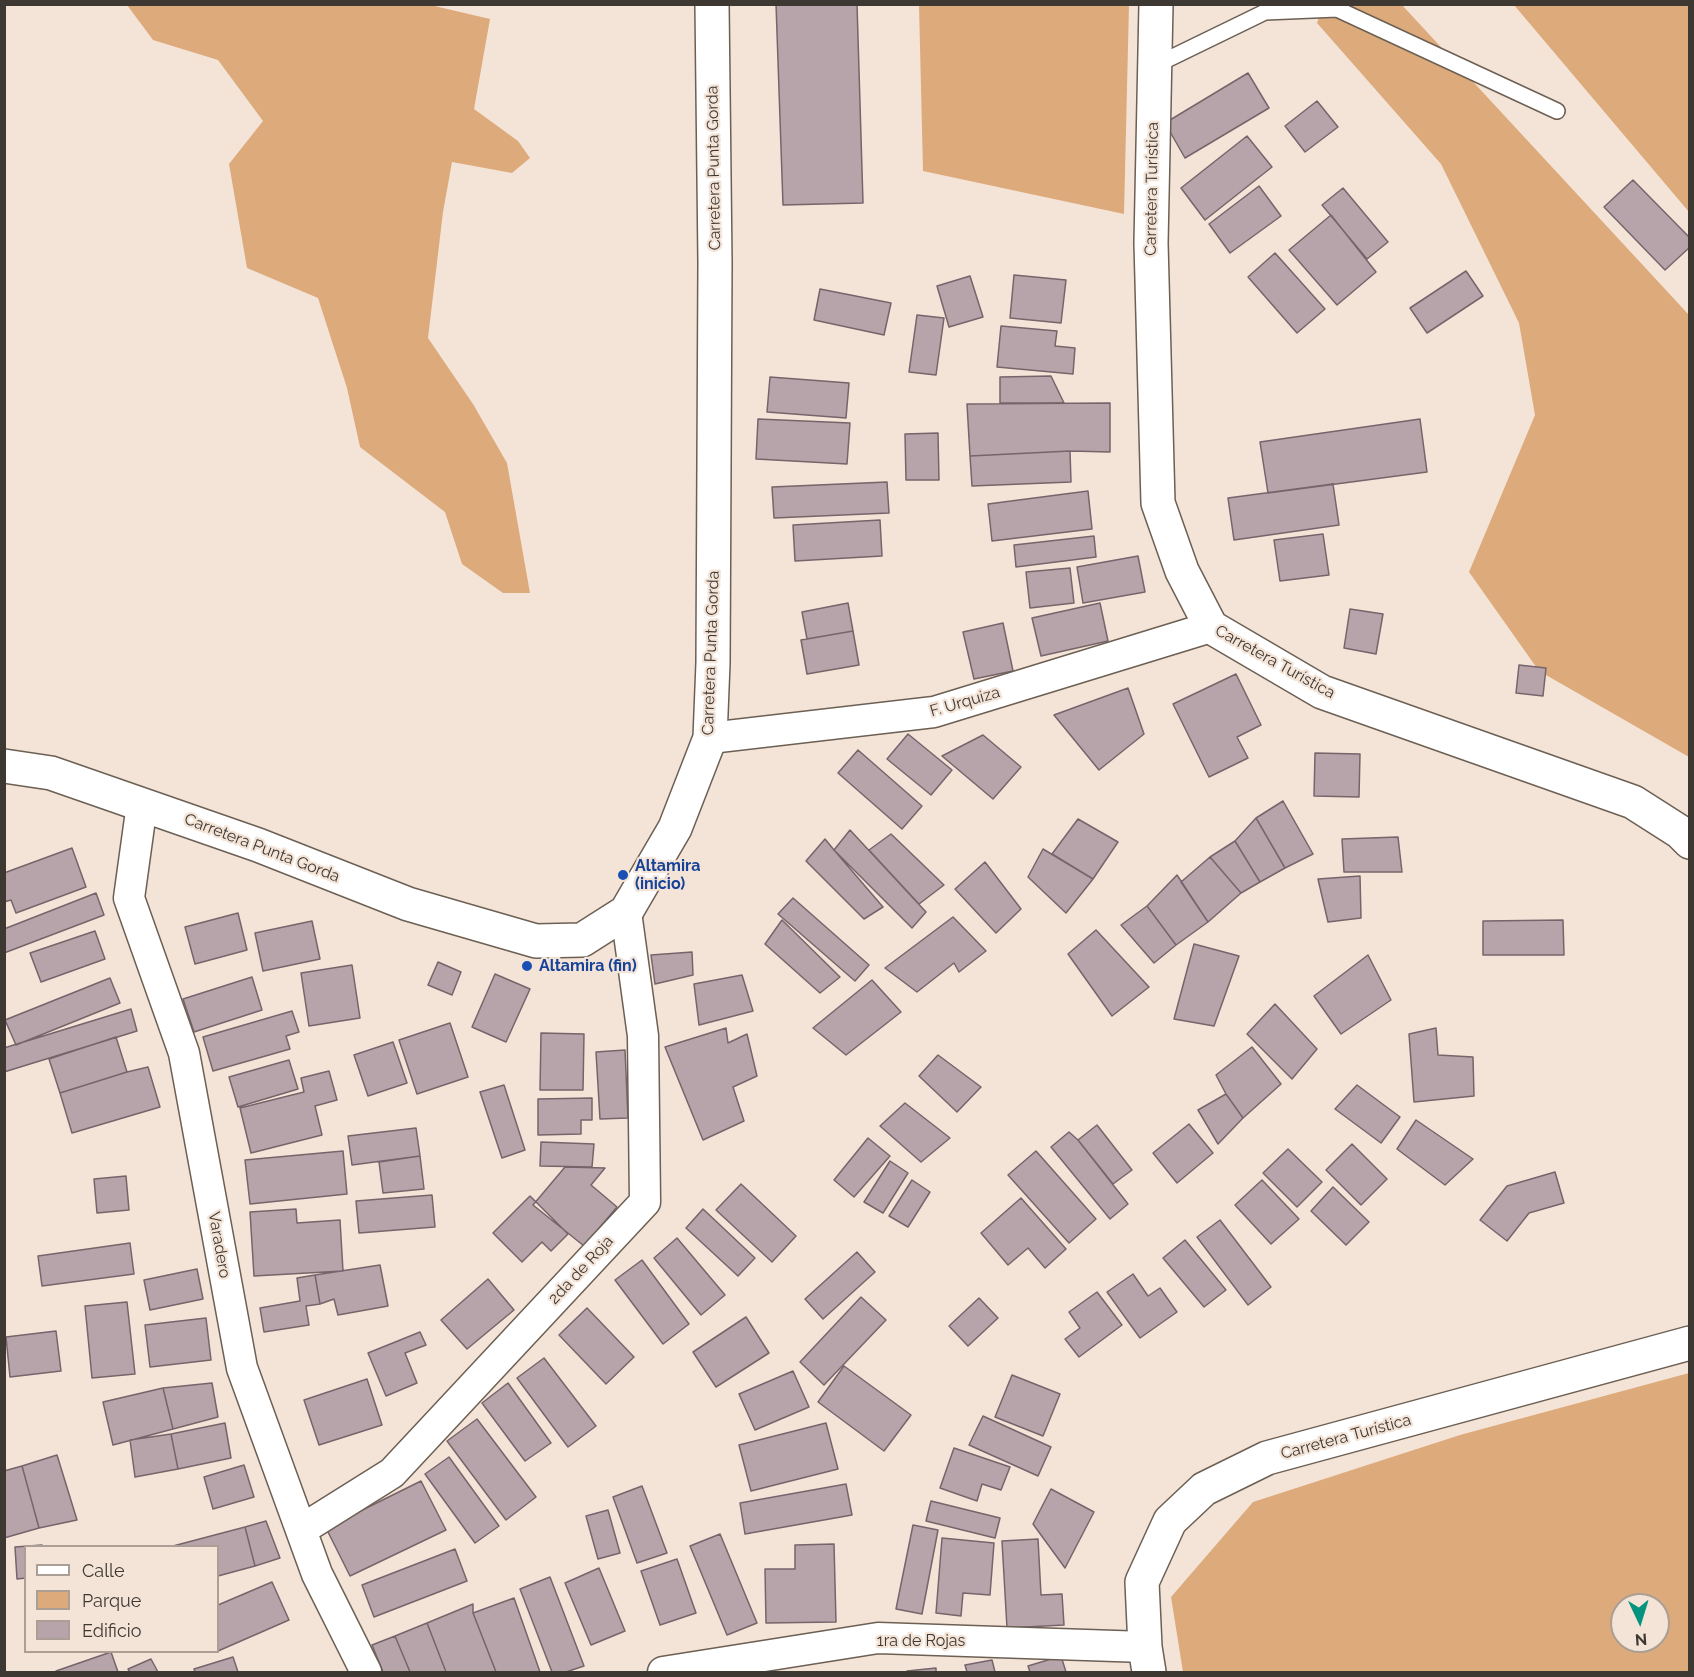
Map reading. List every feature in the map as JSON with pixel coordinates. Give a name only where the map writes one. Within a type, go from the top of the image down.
[{"type":"main road","name":"Carretera Punta Gorda","points":[[4,766],[51,773],[258,845],[408,904],[536,941],[582,940],[626,912],[675,828],[711,738],[715,275],[712,4]]},
{"type":"main road","name":"Carretera Turística","points":[[1156,4],[1151,243],[1158,503],[1182,571],[1211,627],[1322,692],[1633,801],[1680,832],[1689,842]]},
{"type":"main road","name":"Carretera Turística","points":[[1147,1660],[1142,1582],[1170,1521],[1204,1490],[1267,1458],[1689,1343]]},
{"type":"street","name":"F. Urquiza","points":[[711,738],[934,712],[1211,627]]},
{"type":"street","name":"Varadero","points":[[142,804],[129,898],[184,1053],[242,1368],[317,1574],[366,1672]]},
{"type":"street","name":"2da de Roja","points":[[301,1530],[392,1473],[645,1202],[643,1036],[626,912]]},
{"type":"street","name":"1ra de Rojas","points":[[663,1672],[878,1638],[1147,1660]]},
{"type":"lane","points":[[1154,66],[1265,12],[1337,9],[1557,111]]},
{"type":"green space","points":[[426,4],[490,19],[474,109],[518,141],[530,158],[512,173],[452,162],[443,212],[428,338],[473,404],[507,463],[530,593],[503,593],[462,564],[445,512],[360,447],[347,388],[318,298],[247,268],[229,164],[263,121],[218,60],[153,40],[127,5]]},
{"type":"green space","points":[[919,5],[1129,5],[1124,214],[923,171]]},
{"type":"green space","points":[[1323,5],[1402,5],[1689,315],[1689,757],[1539,671],[1469,572],[1535,415],[1519,323],[1441,164],[1317,23]]},
{"type":"green space","points":[[1514,5],[1689,5],[1689,212]]},
{"type":"green space","points":[[1689,1373],[1689,1672],[1183,1672],[1171,1597],[1253,1502],[1460,1435]]},
{"type":"building","points":[[776,4],[857,4],[863,203],[783,205]]},
{"type":"building","points":[[1248,73],[1269,108],[1185,158],[1165,123]]},
{"type":"building","points":[[1317,101],[1338,127],[1305,152],[1285,126]]},
{"type":"building","points":[[1247,136],[1272,167],[1205,220],[1181,188]]},
{"type":"building","points":[[1633,180],[1690,238],[1690,247],[1665,270],[1604,207]]},
{"type":"building","points":[[1259,186],[1281,216],[1230,253],[1209,224]]},
{"type":"building","points":[[1343,188],[1388,242],[1367,259],[1322,205]]},
{"type":"building","points":[[1331,215],[1376,272],[1337,305],[1289,250]]},
{"type":"building","points":[[1275,253],[1325,309],[1297,333],[1248,277]]},
{"type":"building","points":[[1466,271],[1483,296],[1427,333],[1410,308]]},
{"type":"building","points":[[1014,275],[1066,280],[1061,323],[1010,318]]},
{"type":"building","points":[[970,276],[983,317],[949,327],[937,286]]},
{"type":"building","points":[[820,289],[891,303],[884,335],[814,320]]},
{"type":"building","points":[[917,315],[944,318],[936,375],[909,372]]},
{"type":"building","points":[[1001,326],[1057,331],[1055,346],[1075,348],[1073,374],[997,367]]},
{"type":"building","points":[[1051,376],[1064,403],[1000,403],[1000,377]]},
{"type":"building","points":[[770,377],[849,383],[846,418],[767,412]]},
{"type":"building","points":[[1110,403],[1110,452],[1070,451],[970,456],[967,404]]},
{"type":"building","points":[[758,419],[850,423],[847,464],[756,459]]},
{"type":"building","points":[[1420,419],[1427,472],[1268,493],[1260,442]]},
{"type":"building","points":[[938,433],[939,480],[906,480],[905,434]]},
{"type":"building","points":[[1070,451],[1071,482],[972,486],[970,456]]},
{"type":"building","points":[[887,482],[889,513],[774,518],[772,487]]},
{"type":"building","points":[[1333,484],[1339,525],[1234,540],[1228,498]]},
{"type":"building","points":[[1088,491],[1092,529],[992,541],[988,504]]},
{"type":"building","points":[[880,520],[882,556],[795,561],[793,525]]},
{"type":"building","points":[[1323,534],[1329,575],[1280,581],[1274,540]]},
{"type":"building","points":[[1094,536],[1096,557],[1016,567],[1014,545]]},
{"type":"building","points":[[1138,556],[1145,592],[1083,603],[1077,567]]},
{"type":"building","points":[[1070,568],[1074,603],[1030,608],[1026,572]]},
{"type":"building","points":[[848,603],[853,631],[807,639],[802,612]]},
{"type":"building","points":[[1100,603],[1108,641],[1041,656],[1032,618]]},
{"type":"building","points":[[1350,609],[1383,614],[1376,654],[1344,648]]},
{"type":"building","points":[[1003,623],[1013,671],[974,679],[963,632]]},
{"type":"building","points":[[853,631],[859,665],[807,674],[801,640]]},
{"type":"building","points":[[1519,665],[1546,668],[1543,696],[1516,693]]},
{"type":"building","points":[[1236,674],[1261,725],[1237,737],[1248,758],[1209,777],[1173,704]]},
{"type":"building","points":[[1128,688],[1144,734],[1099,770],[1054,715]]},
{"type":"building","points":[[908,734],[952,770],[931,795],[887,759]]},
{"type":"building","points":[[983,735],[1021,767],[993,799],[942,756]]},
{"type":"building","points":[[858,750],[922,806],[902,829],[838,773]]},
{"type":"building","points":[[1315,753],[1360,754],[1359,797],[1314,796]]},
{"type":"building","points":[[1283,801],[1313,854],[1285,868],[1256,818]]},
{"type":"building","points":[[1256,818],[1285,868],[1260,882],[1235,841]]},
{"type":"building","points":[[1078,819],[1118,842],[1093,879],[1052,854]]},
{"type":"building","points":[[850,830],[926,912],[912,928],[834,850]]},
{"type":"building","points":[[891,834],[944,885],[919,904],[869,850]]},
{"type":"building","points":[[1398,837],[1402,872],[1344,872],[1342,839]]},
{"type":"building","points":[[825,839],[883,907],[864,919],[806,861]]},
{"type":"building","points":[[1235,841],[1260,882],[1241,893],[1210,857]]},
{"type":"building","points":[[72,848],[86,887],[16,913],[11,900],[4,902],[4,873]]},
{"type":"building","points":[[1043,849],[1093,879],[1066,913],[1028,877]]},
{"type":"building","points":[[1210,857],[1241,893],[1208,922],[1181,882]]},
{"type":"building","points":[[985,862],[1021,909],[996,933],[955,889]]},
{"type":"building","points":[[1177,875],[1208,922],[1176,945],[1147,906]]},
{"type":"building","points":[[1360,876],[1361,918],[1328,922],[1318,879]]},
{"type":"building","points":[[96,893],[104,915],[4,953],[4,929]]},
{"type":"building","points":[[793,898],[869,965],[855,981],[778,914]]},
{"type":"building","points":[[1147,906],[1176,945],[1154,963],[1121,925]]},
{"type":"building","points":[[238,913],[247,950],[195,964],[185,927]]},
{"type":"building","points":[[953,917],[986,951],[959,972],[954,963],[917,992],[885,968]]},
{"type":"building","points":[[782,920],[840,977],[820,993],[765,944]]},
{"type":"building","points":[[1563,920],[1564,955],[1483,955],[1483,921]]},
{"type":"building","points":[[312,921],[320,959],[263,971],[255,933]]},
{"type":"building","points":[[1096,930],[1149,987],[1112,1016],[1068,954]]},
{"type":"building","points":[[95,931],[105,959],[41,982],[30,953]]},
{"type":"building","points":[[1194,944],[1239,956],[1214,1026],[1174,1019]]},
{"type":"building","points":[[692,952],[693,975],[655,984],[651,955]]},
{"type":"building","points":[[1368,955],[1391,1000],[1341,1034],[1314,996]]},
{"type":"building","points":[[438,962],[461,972],[452,995],[428,985]]},
{"type":"building","points":[[352,965],[360,1018],[309,1026],[301,973]]},
{"type":"building","points":[[495,974],[530,989],[506,1042],[472,1027]]},
{"type":"building","points":[[742,975],[753,1011],[699,1025],[694,984]]},
{"type":"building","points":[[252,977],[262,1010],[194,1032],[183,999]]},
{"type":"building","points":[[110,978],[120,1003],[16,1045],[5,1020]]},
{"type":"building","points":[[872,980],[901,1012],[846,1055],[813,1028]]},
{"type":"building","points":[[1275,1004],[1317,1049],[1292,1079],[1247,1034]]},
{"type":"building","points":[[131,1009],[137,1031],[4,1072],[4,1048]]},
{"type":"building","points":[[292,1011],[299,1032],[286,1036],[290,1049],[213,1071],[203,1037]]},
{"type":"building","points":[[450,1023],[468,1077],[417,1094],[399,1040]]},
{"type":"building","points":[[726,1028],[728,1043],[747,1034],[757,1076],[733,1087],[744,1121],[703,1140],[665,1047]]},
{"type":"building","points":[[1436,1028],[1438,1055],[1473,1057],[1474,1096],[1414,1102],[1409,1034]]},
{"type":"building","points":[[541,1033],[584,1034],[583,1090],[540,1090]]},
{"type":"building","points":[[116,1037],[127,1072],[60,1093],[49,1059]]},
{"type":"building","points":[[393,1042],[407,1083],[368,1096],[354,1055]]},
{"type":"building","points":[[1252,1047],[1281,1084],[1243,1118],[1216,1075]]},
{"type":"building","points":[[625,1050],[628,1118],[600,1119],[596,1052]]},
{"type":"building","points":[[938,1055],[981,1087],[957,1112],[919,1076]]},
{"type":"building","points":[[289,1060],[298,1089],[238,1107],[229,1077]]},
{"type":"building","points":[[148,1067],[160,1107],[72,1133],[60,1093]]},
{"type":"building","points":[[329,1071],[337,1100],[315,1106],[322,1135],[251,1153],[240,1108],[304,1092],[301,1078]]},
{"type":"building","points":[[504,1085],[525,1150],[502,1158],[480,1092]]},
{"type":"building","points":[[1357,1085],[1400,1117],[1381,1143],[1335,1109]]},
{"type":"building","points":[[1226,1094],[1243,1118],[1218,1144],[1198,1110]]},
{"type":"building","points":[[592,1098],[592,1120],[581,1120],[581,1134],[538,1135],[538,1099]]},
{"type":"building","points":[[905,1103],[950,1138],[921,1162],[880,1126]]},
{"type":"building","points":[[1416,1120],[1473,1159],[1445,1185],[1397,1149]]},
{"type":"building","points":[[1189,1124],[1213,1153],[1177,1183],[1153,1153]]},
{"type":"building","points":[[1097,1125],[1132,1170],[1113,1184],[1078,1140]]},
{"type":"building","points":[[416,1128],[420,1156],[352,1165],[348,1136]]},
{"type":"building","points":[[1069,1132],[1078,1140],[1128,1204],[1110,1219],[1051,1147]]},
{"type":"building","points":[[868,1138],[890,1156],[854,1197],[834,1180]]},
{"type":"building","points":[[541,1142],[594,1144],[592,1167],[540,1166]]},
{"type":"building","points":[[1352,1144],[1387,1179],[1361,1205],[1326,1170]]},
{"type":"building","points":[[1288,1149],[1322,1182],[1297,1207],[1263,1173]]},
{"type":"building","points":[[343,1151],[347,1194],[250,1204],[245,1160]]},
{"type":"building","points":[[1036,1151],[1096,1219],[1069,1243],[1008,1175]]},
{"type":"building","points":[[420,1156],[424,1189],[383,1193],[379,1162]]},
{"type":"building","points":[[890,1161],[908,1173],[883,1213],[864,1202]]},
{"type":"building","points":[[565,1167],[605,1168],[591,1185],[617,1207],[584,1246],[533,1205]]},
{"type":"building","points":[[1555,1172],[1564,1203],[1529,1213],[1507,1241],[1480,1220],[1507,1186]]},
{"type":"building","points":[[126,1176],[129,1210],[97,1213],[94,1179]]},
{"type":"building","points":[[912,1180],[930,1192],[908,1227],[889,1216]]},
{"type":"building","points":[[1262,1180],[1299,1219],[1271,1244],[1235,1205]]},
{"type":"building","points":[[741,1184],[796,1236],[772,1262],[716,1210]]},
{"type":"building","points":[[1333,1187],[1369,1222],[1346,1245],[1311,1211]]},
{"type":"building","points":[[432,1195],[435,1227],[359,1233],[356,1201]]},
{"type":"building","points":[[530,1196],[568,1234],[551,1251],[542,1242],[522,1262],[493,1233]]},
{"type":"building","points":[[1021,1198],[1066,1249],[1045,1268],[1028,1248],[1008,1265],[981,1233]]},
{"type":"building","points":[[296,1209],[297,1223],[340,1220],[343,1271],[254,1276],[250,1212]]},
{"type":"building","points":[[703,1209],[755,1258],[738,1276],[686,1228]]},
{"type":"building","points":[[1220,1220],[1271,1287],[1248,1305],[1197,1237]]},
{"type":"building","points":[[677,1238],[725,1295],[701,1315],[654,1258]]},
{"type":"building","points":[[1185,1240],[1226,1290],[1204,1307],[1163,1258]]},
{"type":"building","points":[[130,1243],[134,1274],[42,1286],[38,1256]]},
{"type":"building","points":[[857,1252],[875,1272],[823,1319],[805,1299]]},
{"type":"building","points":[[642,1260],[689,1324],[663,1344],[615,1280]]},
{"type":"building","points":[[380,1265],[388,1306],[338,1315],[334,1299],[320,1304],[315,1275]]},
{"type":"building","points":[[197,1269],[203,1299],[150,1310],[144,1280]]},
{"type":"building","points":[[1133,1274],[1148,1296],[1160,1288],[1177,1312],[1140,1338],[1107,1292]]},
{"type":"building","points":[[315,1275],[320,1304],[306,1306],[309,1325],[264,1332],[260,1308],[300,1301],[297,1278]]},
{"type":"building","points":[[488,1279],[514,1310],[467,1349],[441,1320]]},
{"type":"building","points":[[1097,1292],[1122,1325],[1079,1357],[1065,1339],[1080,1328],[1069,1312]]},
{"type":"building","points":[[861,1297],[886,1320],[824,1385],[800,1362]]},
{"type":"building","points":[[979,1298],[998,1318],[968,1346],[949,1326]]},
{"type":"building","points":[[127,1302],[135,1374],[92,1378],[85,1306]]},
{"type":"building","points":[[587,1308],[634,1357],[606,1384],[559,1335]]},
{"type":"building","points":[[746,1317],[769,1353],[716,1387],[693,1352]]},
{"type":"building","points":[[206,1318],[211,1360],[150,1367],[145,1325]]},
{"type":"building","points":[[56,1331],[61,1371],[10,1377],[6,1337]]},
{"type":"building","points":[[420,1332],[426,1345],[405,1353],[417,1383],[386,1396],[368,1353]]},
{"type":"building","points":[[544,1358],[596,1426],[568,1447],[517,1378]]},
{"type":"building","points":[[844,1366],[911,1415],[884,1451],[818,1402]]},
{"type":"building","points":[[793,1371],[809,1407],[755,1430],[739,1394]]},
{"type":"building","points":[[1012,1375],[1060,1394],[1043,1436],[995,1417]]},
{"type":"building","points":[[367,1379],[382,1425],[319,1445],[304,1400]]},
{"type":"building","points":[[212,1383],[218,1417],[173,1429],[163,1388]]},
{"type":"building","points":[[508,1383],[551,1443],[525,1461],[482,1403]]},
{"type":"building","points":[[163,1388],[173,1429],[113,1445],[103,1402]]},
{"type":"building","points":[[983,1416],[1051,1447],[1038,1476],[969,1445]]},
{"type":"building","points":[[477,1419],[536,1497],[506,1520],[447,1441]]},
{"type":"building","points":[[225,1423],[231,1458],[178,1469],[171,1434]]},
{"type":"building","points":[[826,1423],[838,1469],[751,1491],[739,1445]]},
{"type":"building","points":[[171,1434],[178,1469],[135,1477],[130,1440]]},
{"type":"building","points":[[954,1448],[1010,1467],[1001,1490],[982,1484],[977,1501],[940,1488]]},
{"type":"building","points":[[57,1455],[77,1520],[39,1528],[22,1466]]},
{"type":"building","points":[[449,1457],[499,1526],[475,1543],[425,1474]]},
{"type":"building","points":[[244,1465],[254,1497],[213,1509],[204,1477]]},
{"type":"building","points":[[22,1466],[39,1528],[4,1538],[4,1471]]},
{"type":"building","points":[[421,1481],[446,1530],[350,1576],[326,1528]]},
{"type":"building","points":[[846,1484],[852,1515],[745,1534],[740,1503]]},
{"type":"building","points":[[642,1486],[667,1553],[637,1563],[613,1497]]},
{"type":"building","points":[[1051,1489],[1094,1512],[1065,1568],[1033,1524]]},
{"type":"building","points":[[931,1501],[1000,1518],[995,1538],[926,1521]]},
{"type":"building","points":[[608,1510],[620,1553],[598,1559],[586,1516]]},
{"type":"building","points":[[266,1521],[280,1558],[255,1566],[245,1527]]},
{"type":"building","points":[[913,1525],[938,1530],[922,1614],[896,1609]]},
{"type":"building","points":[[245,1527],[255,1566],[219,1576],[219,1545],[177,1545]]},
{"type":"building","points":[[720,1534],[757,1623],[727,1635],[690,1546]]},
{"type":"building","points":[[942,1538],[994,1543],[990,1595],[963,1593],[961,1616],[936,1613]]},
{"type":"building","points":[[1038,1539],[1041,1595],[1062,1594],[1064,1625],[1007,1628],[1002,1541]]},
{"type":"building","points":[[834,1544],[836,1622],[766,1623],[765,1569],[795,1569],[795,1545]]},
{"type":"building","points":[[24,1546],[24,1578],[17,1579],[15,1547]]},
{"type":"building","points":[[455,1549],[467,1581],[374,1617],[362,1585]]},
{"type":"building","points":[[677,1559],[696,1613],[660,1625],[641,1571]]},
{"type":"building","points":[[599,1568],[625,1631],[591,1645],[565,1583]]},
{"type":"building","points":[[550,1577],[584,1666],[566,1672],[552,1672],[520,1589]]},
{"type":"building","points":[[272,1582],[289,1620],[219,1651],[219,1605]]},
{"type":"building","points":[[514,1598],[540,1672],[496,1672],[473,1613]]},
{"type":"building","points":[[473,1604],[473,1613],[496,1672],[446,1672],[427,1623]]},
{"type":"building","points":[[427,1623],[446,1672],[410,1672],[395,1636]]},
{"type":"building","points":[[395,1636],[410,1672],[383,1672],[372,1645]]},
{"type":"building","points":[[111,1653],[118,1672],[57,1672]]},
{"type":"building","points":[[1061,1656],[1066,1672],[1030,1672],[1028,1666]]},
{"type":"building","points":[[233,1657],[238,1672],[195,1672],[194,1669]]},
{"type":"building","points":[[151,1659],[158,1672],[130,1672],[128,1669]]},
{"type":"building","points":[[992,1660],[995,1672],[967,1672],[965,1665]]},
{"type":"building","points":[[936,1668],[936,1672],[907,1671]]},
{"type":"place","name":"Altamira (inicio)","points":[[623,875]]},
{"type":"place","name":"Altamira (fin)","points":[[527,966]]}]
